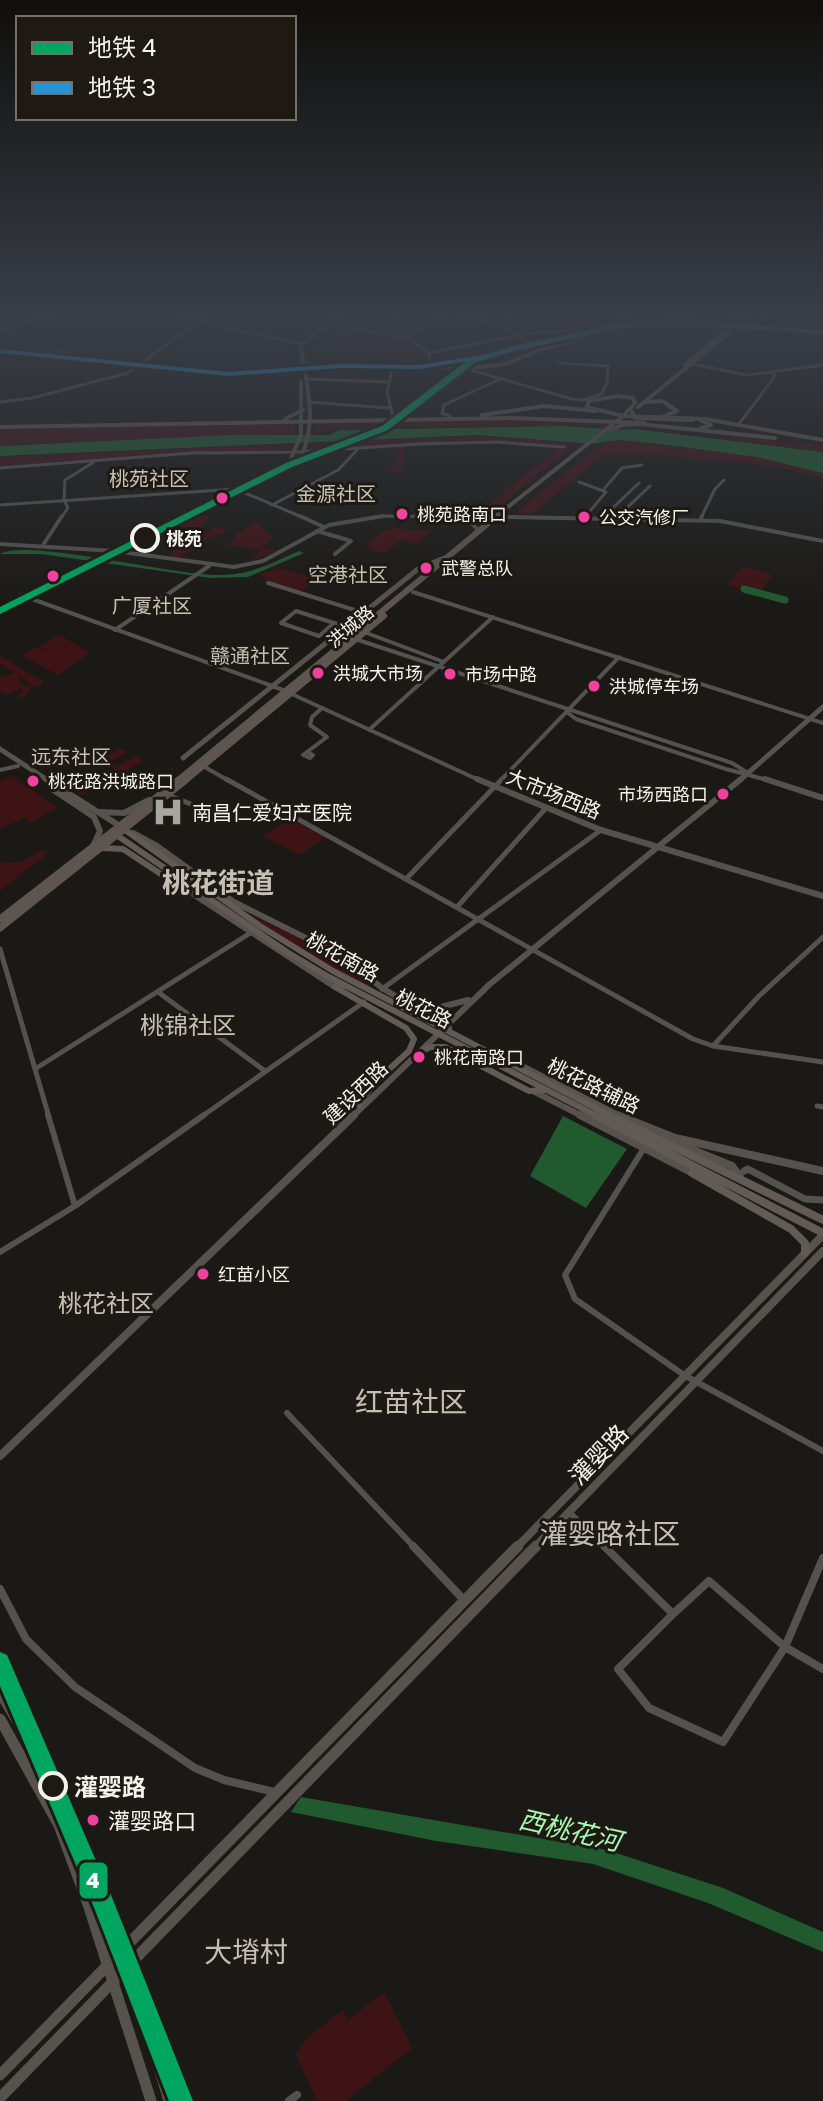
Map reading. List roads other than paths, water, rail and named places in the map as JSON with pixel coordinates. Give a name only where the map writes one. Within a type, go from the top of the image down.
[{"type":"highway","points":[[597,411],[707,419],[823,440]]},
{"type":"highway","name":"洪城路","points":[[352,637],[364,632],[630,411]]},
{"type":"highway","points":[[608,429],[630,424],[718,434],[823,440]]},
{"type":"highway","name":"洪城路","points":[[0,928],[168,795],[374,616],[499,517]]},
{"type":"highway","name":"洪城路","points":[[0,919],[91,847],[122,830],[151,799],[287,692]]},
{"type":"main road","points":[[284,420],[301,411]]},
{"type":"main road","points":[[0,608],[225,490],[289,461],[298,452],[303,411]]},
{"type":"main road","points":[[105,553],[293,464],[305,451],[309,411]]},
{"type":"main road","points":[[309,420],[459,417],[504,411]]},
{"type":"main road","points":[[548,411],[544,412],[546,416],[556,418]]},
{"type":"main road","points":[[570,411],[603,416],[624,411]]},
{"type":"main road","points":[[633,411],[635,418],[644,420],[700,420],[756,430]]},
{"type":"main road","points":[[664,416],[677,411]]},
{"type":"main road","points":[[0,426],[556,418],[626,421],[782,438]]},
{"type":"main road","points":[[477,419],[588,421],[603,423],[608,429]]},
{"type":"main road","points":[[284,420],[301,429]]},
{"type":"main road","points":[[308,429],[313,423],[331,420]]},
{"type":"main road","points":[[689,429],[710,427],[708,422],[700,420]]},
{"type":"main road","points":[[183,758],[418,569],[446,557]]},
{"type":"main road","name":"建设西路","points":[[0,1453],[419,1052],[468,1000],[823,705]]},
{"type":"main road","name":"桃花路","points":[[0,751],[98,821],[100,831],[91,847]]},
{"type":"main road","name":"桃花路","points":[[0,751],[122,830],[133,842],[253,931],[353,989],[376,993],[646,1145],[715,1177],[823,1234]]},
{"type":"main road","points":[[87,807],[115,814],[151,799]]},
{"type":"main road","points":[[122,830],[119,842],[170,880]]},
{"type":"main road","name":"桃花路辅路","points":[[122,830],[157,846],[234,902],[342,956],[376,993],[422,1012],[441,1029],[455,1032],[642,1126],[710,1146],[823,1171]]},
{"type":"main road","name":"桃花南路","points":[[133,842],[260,926],[333,971],[376,993]]},
{"type":"main road","points":[[102,848],[123,849],[335,987],[406,1028],[414,1039],[409,1051],[375,1082],[359,1105]]},
{"type":"main road","name":"建设西路","points":[[0,1453],[359,1105],[529,949]]},
{"type":"main road","points":[[335,987],[353,989]]},
{"type":"main road","points":[[422,1012],[468,1000]]},
{"type":"main road","points":[[455,1018],[458,1022],[455,1032]]},
{"type":"main road","points":[[419,1052],[431,1047],[445,1047],[646,1145],[791,1229],[805,1243],[805,1253]]},
{"type":"main road","points":[[533,1091],[549,1088],[732,1166],[742,1174]]},
{"type":"main road","points":[[549,1088],[651,1137],[742,1174],[823,1220]]},
{"type":"main road","points":[[692,1173],[715,1177]]},
{"type":"main road","name":"灌婴路","points":[[0,2075],[823,1234]]},
{"type":"main road","name":"灌婴路","points":[[0,2098],[823,1251]]},
{"type":"main road","points":[[0,1692],[56,1787],[86,1846],[123,1946],[169,2101]]},
{"type":"main road","points":[[0,1719],[59,1825],[108,1963],[151,2101]]},
{"type":"street","points":[[390,411],[393,417]]},
{"type":"street","points":[[442,411],[450,416]]},
{"type":"street","points":[[739,424],[749,411]]},
{"type":"street","points":[[0,468],[192,453],[298,452],[496,442],[564,447]]},
{"type":"street","points":[[272,505],[338,470],[359,448]]},
{"type":"street","points":[[43,545],[68,508],[64,500],[65,480],[98,460]]},
{"type":"street","points":[[604,489],[622,468],[642,465]]},
{"type":"street","points":[[700,520],[715,489],[724,480]]},
{"type":"street","points":[[579,482],[604,489]]},
{"type":"street","points":[[601,519],[639,483]]},
{"type":"street","points":[[615,519],[650,486]]},
{"type":"street","points":[[0,505],[236,489],[324,527]]},
{"type":"street","points":[[584,518],[606,495],[604,489]]},
{"type":"street","points":[[621,499],[633,502]]},
{"type":"street","points":[[114,551],[207,567],[234,567],[263,561],[324,527],[386,516],[720,521],[823,541]]},
{"type":"street","points":[[466,517],[479,531]]},
{"type":"street","points":[[317,531],[351,541],[335,554]]},
{"type":"street","points":[[0,544],[43,545],[105,553]]},
{"type":"street","points":[[115,630],[207,567]]},
{"type":"street","points":[[268,583],[374,616]]},
{"type":"street","points":[[413,592],[823,723]]},
{"type":"street","name":"大市场西路","points":[[23,596],[287,692],[493,786],[601,830],[823,896]]},
{"type":"street","points":[[334,623],[319,636],[281,623],[296,611],[334,623],[345,628],[352,637],[565,711],[576,719],[823,798]]},
{"type":"street","points":[[369,730],[493,617]]},
{"type":"street","points":[[364,632],[444,662]]},
{"type":"street","points":[[407,878],[619,657]]},
{"type":"street","points":[[307,752],[327,737],[311,729],[309,724],[311,717],[322,708]]},
{"type":"street","points":[[0,770],[18,766]]},
{"type":"street","points":[[203,766],[693,1039],[713,1046],[823,1062]]},
{"type":"street","points":[[168,795],[221,816]]},
{"type":"street","points":[[457,907],[546,808]]},
{"type":"street","points":[[0,1252],[75,1206],[601,830]]},
{"type":"street","points":[[35,1069],[253,931]]},
{"type":"street","points":[[713,1046],[759,996],[823,937]]},
{"type":"street","points":[[0,949],[75,1206]]},
{"type":"street","points":[[158,992],[265,1071]]},
{"type":"street","points":[[646,1145],[565,1275],[575,1299],[695,1382],[823,1451]]},
{"type":"street","points":[[706,1155],[710,1146]]},
{"type":"street","points":[[742,1174],[748,1169],[805,1199],[823,1200]]},
{"type":"street","points":[[287,1413],[464,1600]]},
{"type":"street","points":[[569,1512],[673,1614]]},
{"type":"street","points":[[823,1558],[785,1647],[723,1742],[649,1708],[618,1669],[709,1581],[785,1647],[823,1669]]},
{"type":"street","points":[[0,1589],[26,1639],[75,1687],[195,1768],[224,1780],[275,1792]]},
{"type":"waterway","points":[[744,589],[785,600]]},
{"type":"metro line","name":"4","points":[[0,611],[289,465],[385,428],[407,411]]},
{"type":"metro line","name":"4","points":[[0,1662],[105,1908],[181,2101]]},
{"type":"place","name":"桃苑路南口","points":[[402,514]]},
{"type":"place","name":"公交汽修厂","points":[[584,517]]},
{"type":"place","name":"桃苑","points":[[145,538]]},
{"type":"place","name":"武警总队","points":[[426,568]]},
{"type":"place","name":"洪城大市场","points":[[318,673]]},
{"type":"place","name":"市场中路","points":[[450,674]]},
{"type":"place","name":"洪城停车场","points":[[594,686]]},
{"type":"place","name":"桃花路洪城路口","points":[[33,781]]},
{"type":"place","name":"市场西路口","points":[[723,794]]},
{"type":"place","name":"南昌仁爱妇产医院","points":[[168,812]]},
{"type":"place","name":"桃花南路口","points":[[419,1057]]},
{"type":"place","name":"红苗小区","points":[[203,1274]]},
{"type":"place","name":"灌婴路","points":[[53,1786]]},
{"type":"place","name":"灌婴路口","points":[[93,1820]]},
{"type":"district","name":"桃苑社区","points":[[149,478]]},
{"type":"district","name":"金源社区","points":[[336,493]]},
{"type":"district","name":"空港社区","points":[[348,574]]},
{"type":"district","name":"广厦社区","points":[[152,605]]},
{"type":"district","name":"赣通社区","points":[[250,655]]},
{"type":"district","name":"远东社区","points":[[71,756]]},
{"type":"district","name":"桃花街道","points":[[218,882]]},
{"type":"district","name":"桃锦社区","points":[[188,1024]]},
{"type":"district","name":"桃花社区","points":[[106,1302]]},
{"type":"district","name":"红苗社区","points":[[411,1401]]},
{"type":"district","name":"灌婴路社区","points":[[610,1533]]},
{"type":"district","name":"大塉村","points":[[246,1951]]},
{"type":"water label","name":"西桃花河","points":[[570,1830]]}]
